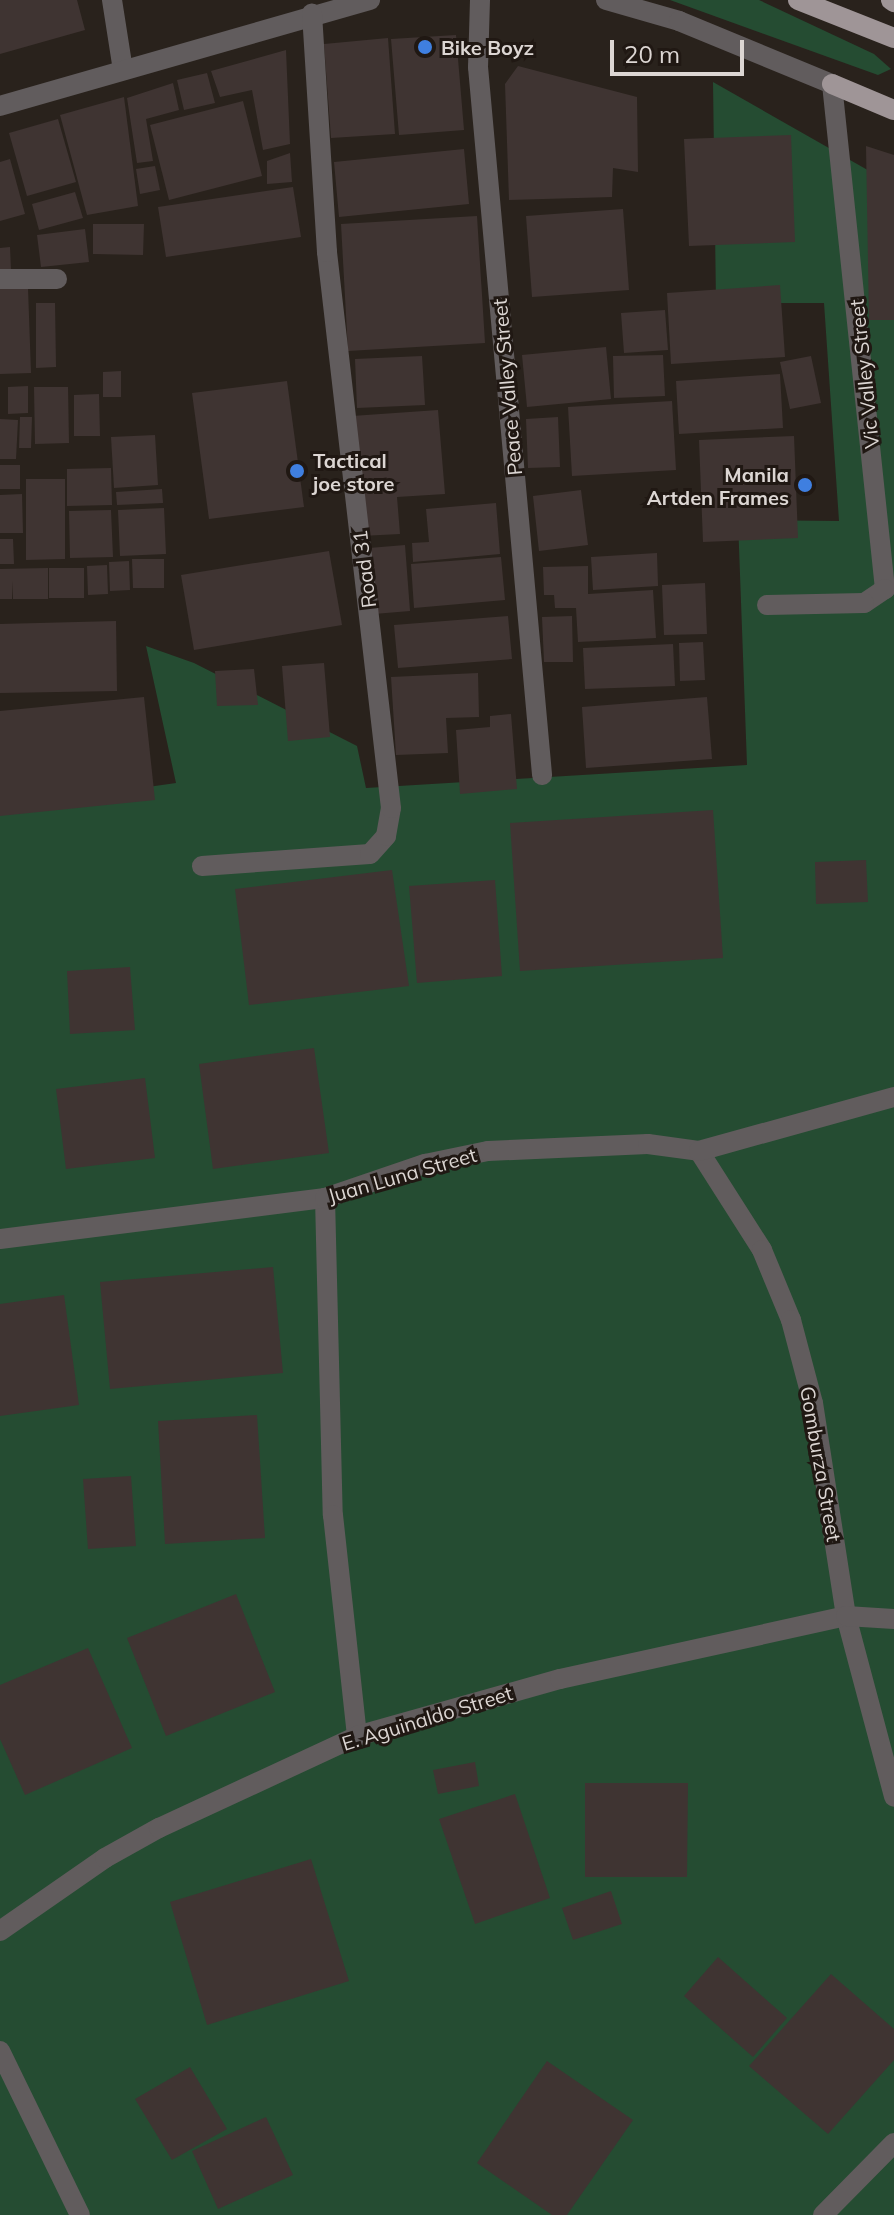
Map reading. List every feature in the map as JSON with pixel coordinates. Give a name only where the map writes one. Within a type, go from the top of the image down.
[{"type":"main road","points":[[798,0],[894,38]]},
{"type":"main road","points":[[832,84],[894,110]]},
{"type":"street","points":[[112,0],[123,70]]},
{"type":"street","points":[[0,106],[312,13],[370,0]]},
{"type":"street","name":"Peace Valley Street","points":[[480,0],[478,67],[542,775]]},
{"type":"street","points":[[606,0],[679,21],[832,84]]},
{"type":"street","name":"Road 31","points":[[202,866],[370,854],[386,836],[391,808],[327,252],[312,13]]},
{"type":"street","name":"Vic Valley Street","points":[[767,605],[864,603],[885,589],[832,84]]},
{"type":"street","points":[[0,279],[57,279]]},
{"type":"street","name":"Juan Luna Street","points":[[0,1239],[325,1198],[425,1164],[488,1151],[648,1144],[699,1151],[894,1097]]},
{"type":"street","name":"Gomburza Street","points":[[699,1151],[762,1250],[791,1320],[813,1403],[846,1616],[894,1797]]},
{"type":"street","points":[[325,1198],[333,1515],[357,1736]]},
{"type":"street","name":"E. Aguinaldo Street","points":[[0,1931],[105,1858],[159,1828],[357,1736],[560,1679],[846,1616],[894,1619]]},
{"type":"street","points":[[0,2051],[80,2215]]},
{"type":"street","points":[[823,2215],[894,2143]]},
{"type":"green space","points":[[670,0],[759,0],[874,54],[891,69],[878,75]]},
{"type":"green space","points":[[713,82],[894,185],[894,2215],[0,2215],[0,808],[176,783],[146,646],[194,663],[357,746],[366,788],[747,765],[738,520],[839,521],[824,303],[716,303]]},
{"type":"building","points":[[0,0],[77,0],[85,30],[0,54]]},
{"type":"building","points":[[456,35],[464,130],[399,135],[391,39]]},
{"type":"building","points":[[388,38],[395,134],[331,138],[324,44]]},
{"type":"building","points":[[286,50],[290,144],[263,150],[252,90],[220,97],[211,71]]},
{"type":"building","points":[[518,66],[637,97],[638,172],[613,168],[612,197],[509,200],[505,84]]},
{"type":"building","points":[[207,73],[215,103],[184,110],[177,80]]},
{"type":"building","points":[[173,83],[179,110],[146,119],[153,161],[137,163],[127,98]]},
{"type":"building","points":[[124,97],[138,206],[87,215],[60,115]]},
{"type":"building","points":[[243,101],[262,176],[169,200],[150,125]]},
{"type":"building","points":[[58,119],[76,182],[27,196],[9,133]]},
{"type":"building","points":[[791,135],[795,242],[689,246],[684,139]]},
{"type":"building","points":[[866,146],[894,155],[894,320],[869,320]]},
{"type":"building","points":[[464,149],[469,204],[339,217],[334,162]]},
{"type":"building","points":[[290,153],[292,182],[267,184],[267,161]]},
{"type":"building","points":[[10,159],[25,214],[0,221],[0,162]]},
{"type":"building","points":[[155,166],[160,190],[140,194],[136,169]]},
{"type":"building","points":[[293,187],[301,237],[166,257],[158,207]]},
{"type":"building","points":[[75,192],[83,218],[39,230],[32,204]]},
{"type":"building","points":[[623,209],[629,290],[532,297],[526,216]]},
{"type":"building","points":[[477,216],[485,343],[348,351],[341,224]]},
{"type":"building","points":[[93,224],[144,224],[143,255],[93,254]]},
{"type":"building","points":[[85,229],[89,262],[41,267],[37,235]]},
{"type":"building","points":[[10,247],[11,270],[0,271],[0,248]]},
{"type":"building","points":[[780,285],[785,357],[671,364],[667,293]]},
{"type":"building","points":[[28,288],[31,373],[0,374],[0,289]]},
{"type":"building","points":[[36,303],[55,303],[56,367],[36,368]]},
{"type":"building","points":[[665,310],[668,350],[624,353],[621,313]]},
{"type":"building","points":[[606,347],[611,399],[527,407],[522,355]]},
{"type":"building","points":[[663,355],[665,396],[614,398],[613,356]]},
{"type":"building","points":[[422,356],[425,405],[357,408],[355,359]]},
{"type":"building","points":[[811,356],[821,403],[790,409],[780,362]]},
{"type":"building","points":[[121,371],[121,397],[103,397],[103,372]]},
{"type":"building","points":[[780,374],[783,428],[679,434],[676,381]]},
{"type":"building","points":[[287,381],[304,507],[209,519],[192,393]]},
{"type":"building","points":[[28,386],[28,413],[8,414],[8,387]]},
{"type":"building","points":[[34,387],[68,387],[69,443],[35,444]]},
{"type":"building","points":[[99,394],[100,436],[74,436],[74,395]]},
{"type":"building","points":[[672,401],[676,470],[572,476],[568,407]]},
{"type":"building","points":[[438,410],[445,494],[397,497],[400,534],[361,536],[352,416]]},
{"type":"building","points":[[20,417],[32,417],[31,448],[19,448]]},
{"type":"building","points":[[558,417],[560,467],[528,468],[526,419]]},
{"type":"building","points":[[0,419],[18,420],[16,459],[0,459]]},
{"type":"building","points":[[155,435],[158,485],[114,488],[111,437]]},
{"type":"building","points":[[794,436],[798,538],[703,542],[699,440]]},
{"type":"building","points":[[0,465],[20,465],[20,489],[0,489]]},
{"type":"building","points":[[111,468],[112,505],[67,506],[67,469]]},
{"type":"building","points":[[26,479],[65,479],[65,559],[26,560]]},
{"type":"building","points":[[162,489],[163,503],[117,505],[116,492]]},
{"type":"building","points":[[581,490],[588,545],[539,551],[533,496]]},
{"type":"building","points":[[22,494],[23,533],[0,533],[0,495]]},
{"type":"building","points":[[496,503],[500,554],[413,562],[412,543],[429,542],[426,509]]},
{"type":"building","points":[[164,508],[166,554],[120,556],[118,510]]},
{"type":"building","points":[[111,510],[113,557],[70,558],[69,511]]},
{"type":"building","points":[[0,539],[13,539],[14,564],[0,564]]},
{"type":"building","points":[[405,545],[410,611],[374,614],[369,548]]},
{"type":"building","points":[[329,551],[342,625],[194,650],[181,575]]},
{"type":"building","points":[[657,553],[658,586],[593,590],[591,557]]},
{"type":"building","points":[[501,557],[505,600],[414,608],[411,564]]},
{"type":"building","points":[[132,559],[164,559],[164,588],[133,588]]},
{"type":"building","points":[[129,561],[130,590],[110,591],[109,562]]},
{"type":"building","points":[[107,565],[108,594],[88,595],[87,566]]},
{"type":"building","points":[[588,566],[588,594],[653,590],[656,638],[578,642],[576,608],[555,608],[554,595],[544,595],[543,567]]},
{"type":"building","points":[[48,568],[48,599],[13,599],[12,581],[12,599],[0,599],[0,569]]},
{"type":"building","points":[[49,568],[84,568],[84,598],[49,598]]},
{"type":"building","points":[[705,583],[707,634],[664,635],[662,585]]},
{"type":"building","points":[[508,616],[512,659],[398,668],[394,625]]},
{"type":"building","points":[[572,616],[573,662],[544,662],[542,617]]},
{"type":"building","points":[[116,621],[117,691],[0,693],[0,624]]},
{"type":"building","points":[[703,642],[705,680],[680,681],[679,643]]},
{"type":"building","points":[[673,644],[675,686],[585,689],[583,648]]},
{"type":"building","points":[[324,663],[330,737],[288,741],[282,666]]},
{"type":"building","points":[[254,669],[258,705],[217,706],[215,671]]},
{"type":"building","points":[[478,673],[479,717],[446,718],[448,753],[396,755],[391,677]]},
{"type":"building","points":[[144,697],[155,800],[0,816],[0,711]]},
{"type":"building","points":[[707,697],[712,759],[586,768],[582,707]]},
{"type":"building","points":[[511,714],[517,789],[460,794],[456,730],[490,727],[490,716]]},
{"type":"building","points":[[713,810],[723,958],[520,971],[510,823]]},
{"type":"building","points":[[866,860],[868,902],[816,904],[815,862]]},
{"type":"building","points":[[392,870],[409,986],[249,1005],[235,889]]},
{"type":"building","points":[[495,880],[502,976],[417,983],[409,886]]},
{"type":"building","points":[[130,967],[135,1030],[70,1034],[67,971]]},
{"type":"building","points":[[314,1048],[329,1153],[213,1169],[199,1064]]},
{"type":"building","points":[[145,1078],[155,1158],[66,1169],[56,1089]]},
{"type":"building","points":[[273,1267],[283,1373],[110,1389],[100,1282]]},
{"type":"building","points":[[64,1295],[79,1405],[0,1416],[0,1304]]},
{"type":"building","points":[[257,1415],[265,1538],[165,1544],[158,1421]]},
{"type":"building","points":[[131,1476],[136,1546],[88,1549],[83,1479]]},
{"type":"building","points":[[236,1594],[275,1692],[166,1736],[127,1638]]},
{"type":"building","points":[[88,1648],[132,1748],[25,1795],[0,1739],[0,1685]]},
{"type":"building","points":[[475,1762],[479,1786],[438,1794],[433,1770]]},
{"type":"building","points":[[585,1783],[688,1783],[687,1877],[585,1877]]},
{"type":"building","points":[[515,1794],[550,1898],[475,1924],[439,1819]]},
{"type":"building","points":[[311,1859],[349,1981],[207,2025],[170,1902]]},
{"type":"building","points":[[611,1891],[622,1924],[573,1940],[562,1908]]},
{"type":"building","points":[[718,1957],[787,2018],[753,2057],[684,1996]]},
{"type":"building","points":[[831,1974],[894,2029],[894,2060],[828,2134],[749,2066]]},
{"type":"building","points":[[547,2061],[633,2120],[567,2215],[552,2215],[477,2163]]},
{"type":"building","points":[[190,2067],[227,2129],[172,2160],[135,2099]]},
{"type":"building","points":[[266,2117],[293,2175],[218,2209],[192,2151]]},
{"type":"place","name":"Bike Boyz","points":[[425,47]]},
{"type":"place","name":"Tactical joe store","points":[[297,471]]},
{"type":"place","name":"Manila Artden Frames","points":[[805,485]]}]
